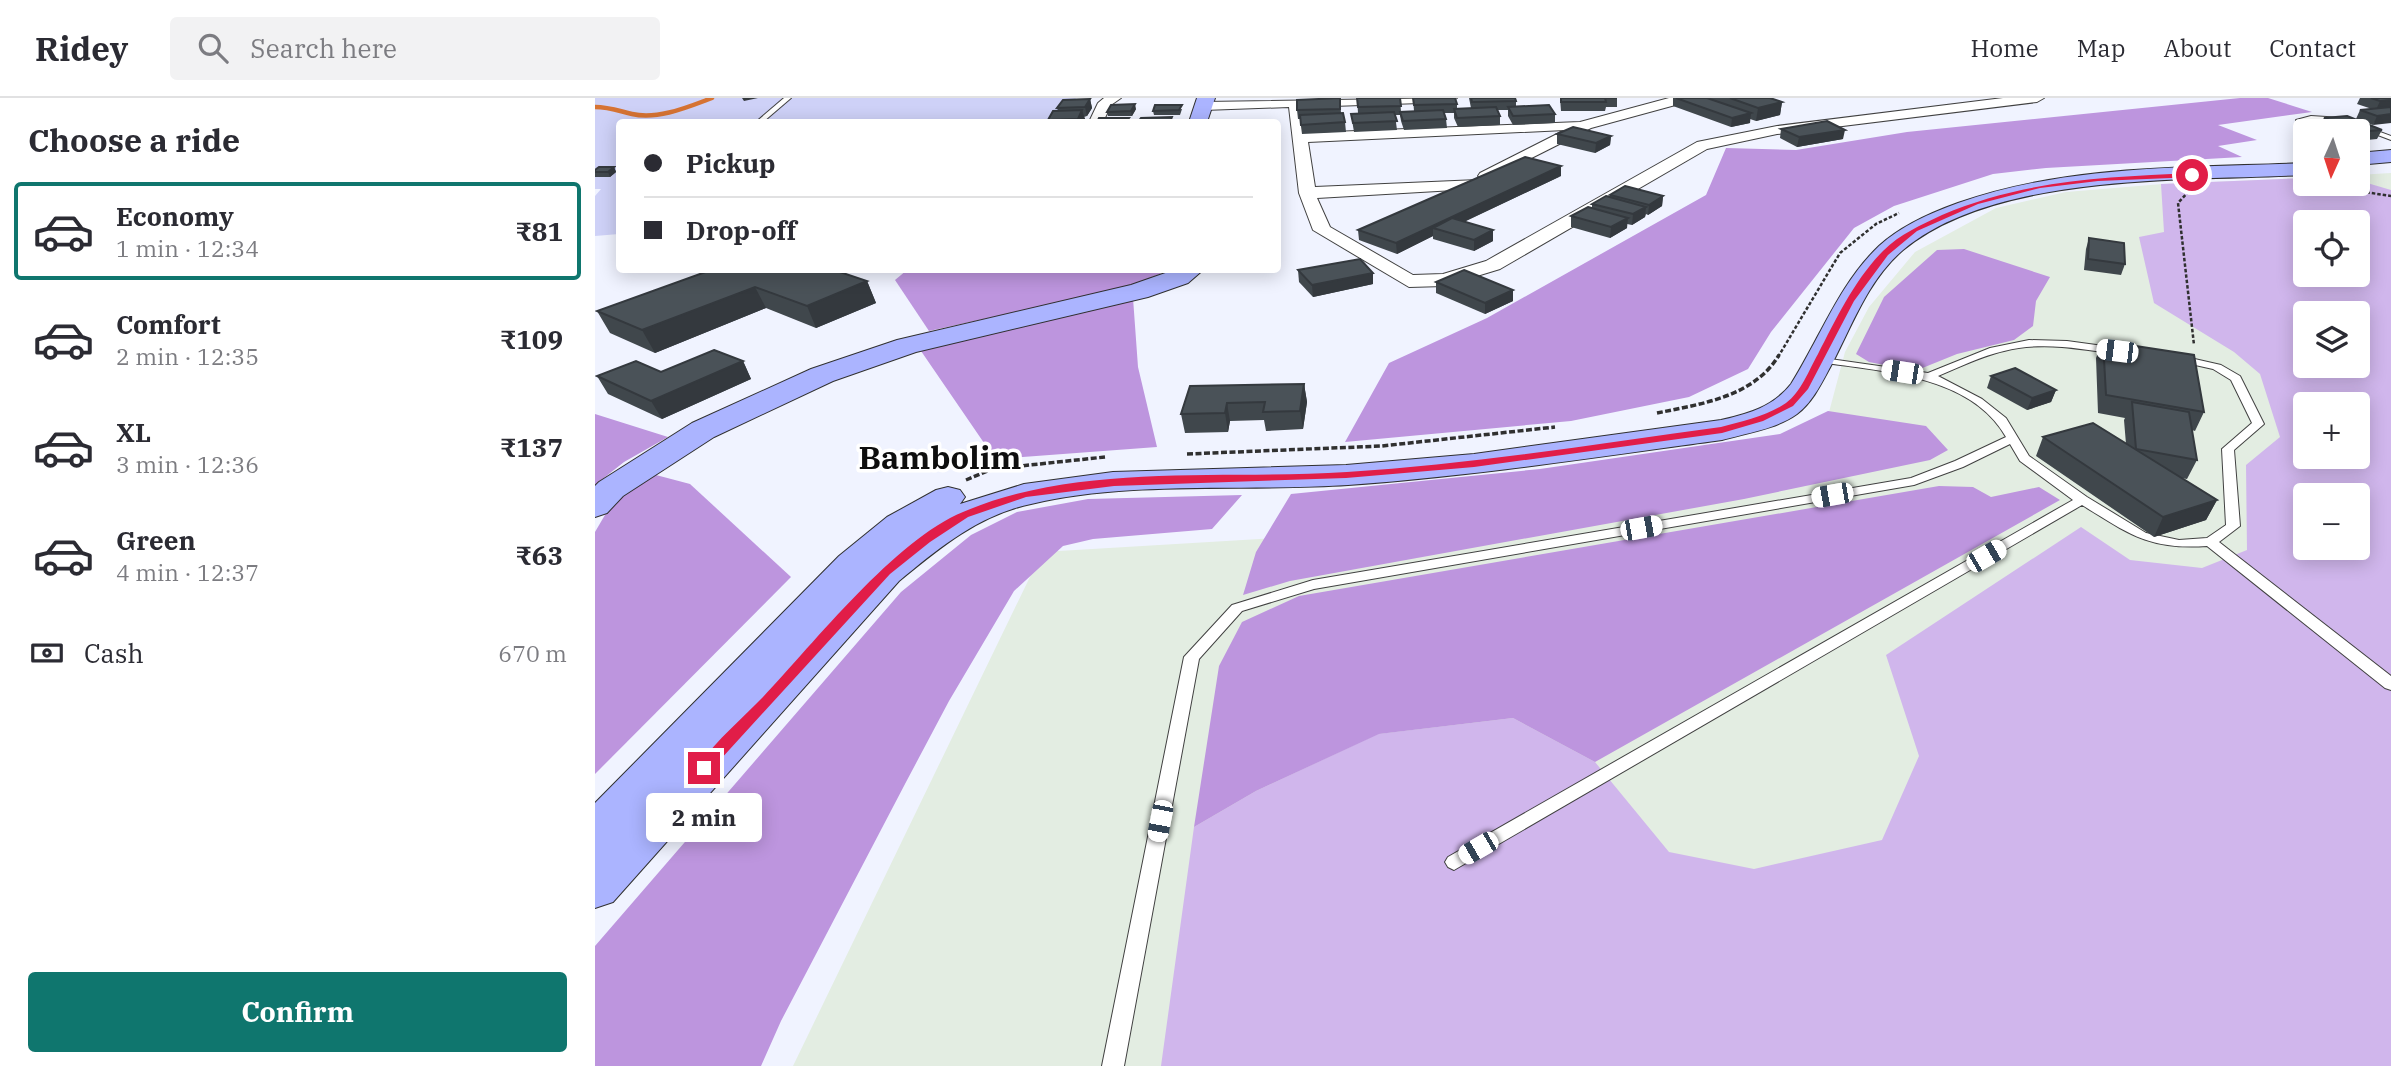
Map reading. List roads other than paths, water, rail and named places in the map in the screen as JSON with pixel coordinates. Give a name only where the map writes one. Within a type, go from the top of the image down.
[{"type":"main road","points":[[2370,158],[2391,156]]},
{"type":"main road","points":[[595,835],[852,564],[900,525],[950,496],[1016,475],[1118,466],[1346,459],[1468,448],[1668,422],[1722,409],[1763,393],[1780,379],[1827,296],[1864,248],[1895,224],[1959,197],[2026,180],[2070,174],[2293,163]]},
{"type":"main road","points":[[2370,165],[2391,164]]},
{"type":"main road","points":[[595,886],[886,572],[926,540],[964,515],[1024,494],[1114,482],[1359,474],[1474,464],[1722,430],[1760,419],[1790,404],[1805,387],[1850,301],[1885,253],[1914,230],[1976,203],[2040,186],[2082,181],[2293,170]]},
{"type":"main road","points":[[595,506],[611,489],[703,430],[822,375],[907,346],[1139,291],[1179,278],[1186,273]]},
{"type":"street","points":[[1097,119],[1105,103],[1114,98]]},
{"type":"street","points":[[1203,109],[1450,98]]},
{"type":"street","points":[[1434,202],[1586,125],[1685,98]]},
{"type":"street","points":[[1295,103],[1307,193],[1322,230],[1354,240],[1409,281],[1444,280],[1493,265],[1702,145],[1777,130],[2037,98]]},
{"type":"street","points":[[1777,130],[1849,106]]},
{"type":"street","points":[[1299,138],[1586,125]]},
{"type":"street","points":[[1307,193],[1472,184]]},
{"type":"lane","points":[[763,119],[788,98]]},
{"type":"lane","points":[[2370,130],[2391,138]]},
{"type":"lane","points":[[1929,376],[1990,351],[2018,344],[2053,343],[2127,352]]},
{"type":"lane","points":[[1820,359],[1929,376],[1978,401],[2002,420],[2024,458],[2083,500],[2142,536],[2179,544],[2210,542],[2233,526],[2228,449],[2258,424],[2237,378],[2217,367],[2195,360],[2161,356]]},
{"type":"lane","points":[[1113,1066],[1192,657],[1237,608],[1313,585],[1914,481],[1959,464],[2014,438]]},
{"type":"lane","points":[[1454,862],[2083,500]]},
{"type":"lane","points":[[2210,542],[2391,684]]},
{"type":"waterway","points":[[595,107],[652,115],[673,112],[712,98]]},
{"type":"district","name":"Bambolim","points":[[940,457]]}]
